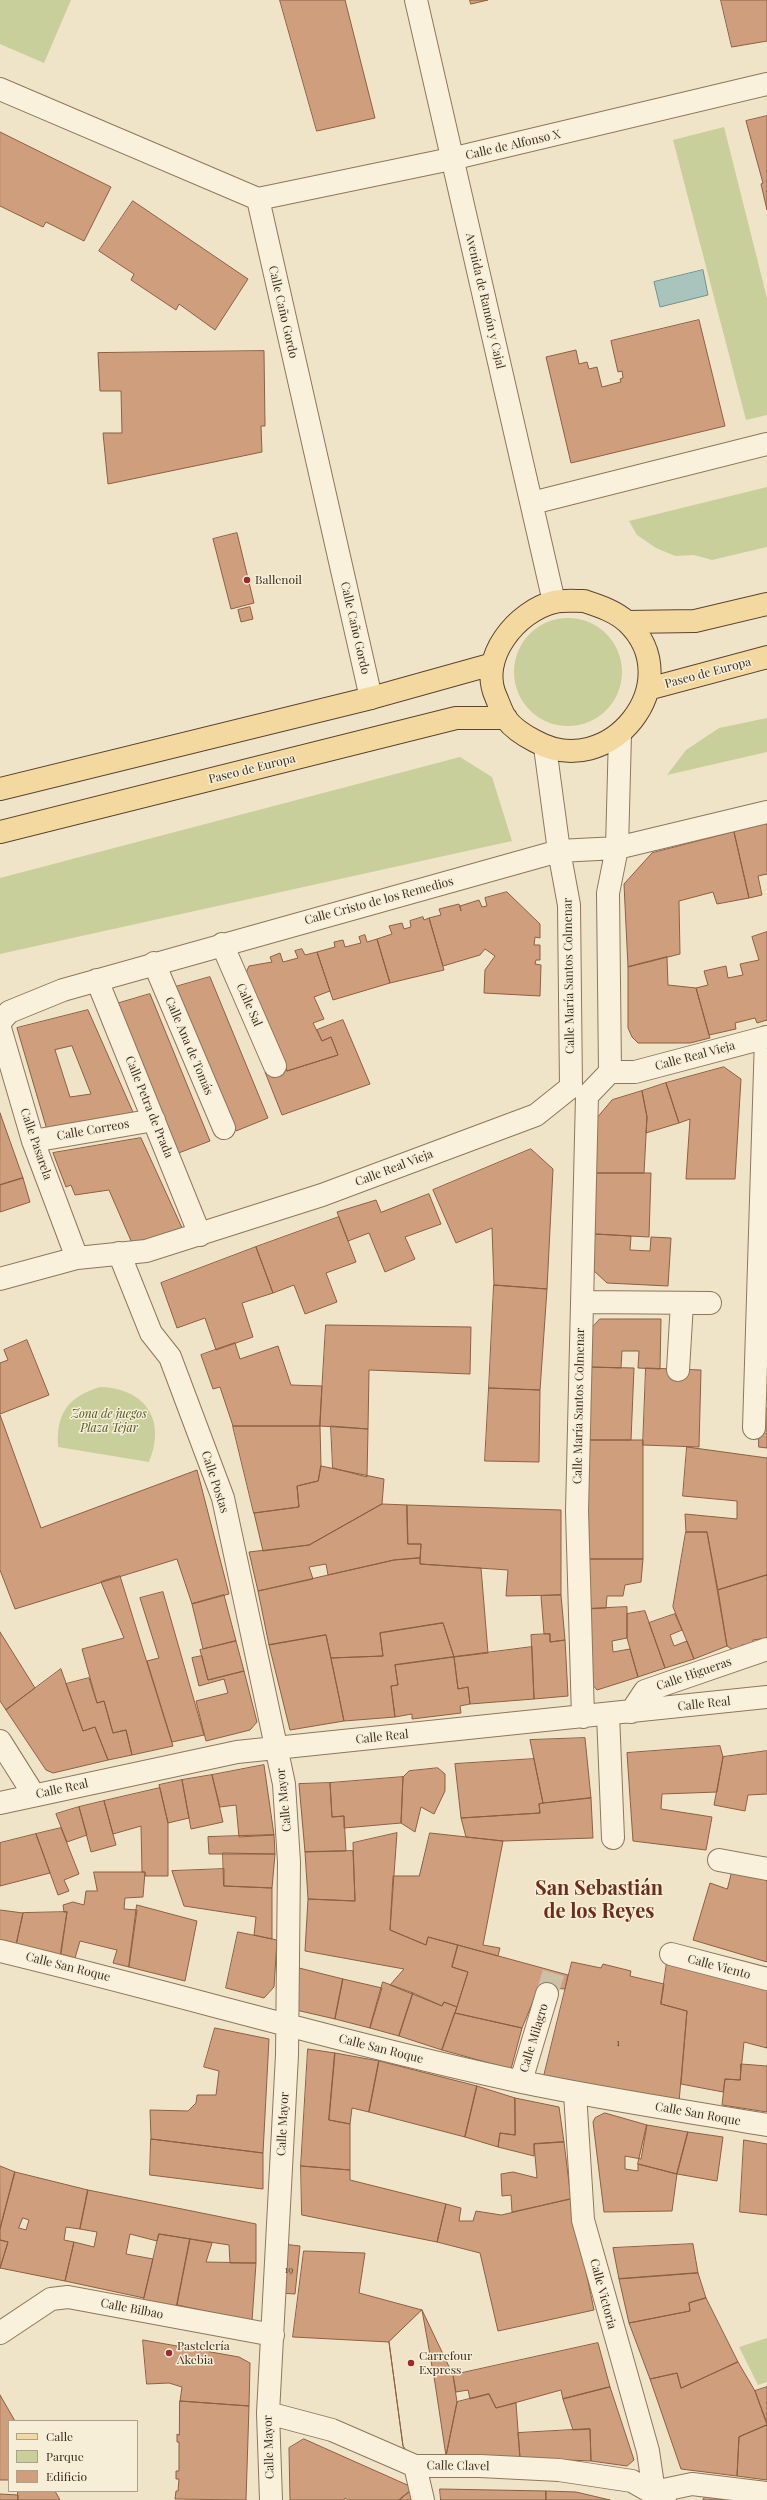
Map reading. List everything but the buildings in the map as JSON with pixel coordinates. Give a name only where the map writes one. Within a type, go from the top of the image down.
[{"type":"main road","points":[[584,601],[606,609],[627,622],[641,640],[649,659],[648,689],[638,713],[620,734],[600,746],[582,751],[564,752],[545,747],[525,736],[506,718],[494,691],[493,664],[503,640],[519,620],[535,609],[554,602],[584,601]]},
{"type":"main road","points":[[627,622],[696,621],[767,604]]},
{"type":"main road","name":"Paseo de Europa","points":[[648,689],[767,657]]},
{"type":"main road","points":[[0,789],[371,698],[493,664]]},
{"type":"main road","name":"Paseo de Europa","points":[[0,832],[456,718],[506,718]]},
{"type":"street","name":"Avenida de Ramón y Cajal","points":[[416,0],[451,160],[554,602]]},
{"type":"street","name":"Calle de Alfonso X","points":[[258,199],[451,160],[767,84]]},
{"type":"street","points":[[0,88],[258,199]]},
{"type":"street","name":"Calle Caño Gordo","points":[[258,199],[371,698]]},
{"type":"street","points":[[532,503],[767,444]]},
{"type":"street","points":[[610,1072],[608,893],[617,848],[620,734]]},
{"type":"street","name":"Calle María Santos Colmenar","points":[[545,747],[559,851],[569,905],[579,1092],[582,1302],[577,1511],[583,1717]]},
{"type":"street","name":"Calle Cristo de los Remedios","points":[[0,1022],[9,1012],[63,990],[154,963],[559,851],[617,848],[767,812]]},
{"type":"street","name":"Calle Sal","points":[[222,944],[276,1066]]},
{"type":"street","name":"Calle Ana de Tomás","points":[[154,963],[224,1128]]},
{"type":"street","name":"Calle Petra de Prada","points":[[97,980],[200,1235]]},
{"type":"street","name":"Calle Pasarela","points":[[0,1028],[33,1140],[78,1258]]},
{"type":"street","points":[[754,1428],[766,1037]]},
{"type":"street","name":"Calle Real Vieja","points":[[0,1279],[78,1258],[146,1251],[200,1235],[322,1195],[536,1115],[579,1092],[610,1072],[635,1072],[766,1037]]},
{"type":"street","name":"Calle Correos","points":[[33,1140],[154,1120]]},
{"type":"street","name":"Calle Postas","points":[[119,1253],[151,1333],[170,1358],[222,1498],[276,1748]]},
{"type":"street","points":[[582,1302],[710,1303]]},
{"type":"street","points":[[678,1370],[682,1303]]},
{"type":"street","name":"Calle Higueras","points":[[631,1712],[645,1691],[767,1649]]},
{"type":"street","name":"Calle Real","points":[[0,1803],[238,1752],[631,1712],[767,1696]]},
{"type":"street","points":[[608,1714],[613,1838]]},
{"type":"street","points":[[0,1741],[34,1795]]},
{"type":"street","name":"Calle Mayor","points":[[271,2500],[268,2413],[279,2231],[278,2212],[287,2055],[286,2026],[289,1862],[284,1784],[276,1748]]},
{"type":"street","points":[[719,1860],[767,1869]]},
{"type":"street","name":"Calle San Roque","points":[[0,1951],[136,1984],[286,2026],[521,2081],[575,2093],[767,2125]]},
{"type":"street","name":"Calle Viento","points":[[671,1954],[767,1979]]},
{"type":"street","name":"Calle Milagro","points":[[521,2081],[547,1994]]},
{"type":"street","name":"Calle Victoria","points":[[575,2093],[584,2220],[648,2451],[657,2497]]},
{"type":"street","name":"Calle Bilbao","points":[[0,2333],[51,2299],[68,2297],[273,2335]]},
{"type":"street","name":"Calle Clavel","points":[[268,2413],[332,2430],[415,2466],[480,2466],[559,2470],[632,2481],[657,2497]]},
{"type":"street","points":[[415,2466],[423,2500]]},
{"type":"street","points":[[657,2497],[692,2484],[767,2493]]},
{"type":"green space","points":[[0,0],[71,0],[44,63],[0,44]]},
{"type":"green space","points":[[724,127],[767,298],[767,415],[746,420],[673,140]]},
{"type":"green space","points":[[767,487],[767,547],[712,560],[694,555],[675,556],[656,548],[637,535],[629,521]]},
{"type":"green space","points":[[568,618],[589,622],[606,634],[618,651],[622,672],[618,693],[606,710],[589,722],[568,726],[547,722],[530,710],[518,693],[514,672],[518,651],[530,634],[547,622]]},
{"type":"green space","points":[[767,718],[767,752],[667,775],[686,750],[719,728]]},
{"type":"green space","points":[[460,757],[492,777],[512,841],[0,954],[0,878]]},
{"type":"green space","name":"Zona de juegos Plaza Tejar","points":[[100,1387],[116,1389],[129,1393],[140,1400],[148,1409],[153,1420],[155,1433],[154,1447],[149,1462],[58,1447],[59,1425],[66,1408],[72,1401],[80,1396]]},
{"type":"green space","points":[[767,2338],[767,2382],[758,2385],[739,2347]]},
{"type":"water","points":[[703,270],[708,295],[660,307],[654,282]]},
{"type":"tunnel","points":[[547,1994],[555,1968]]},
{"type":"place","name":"Ballenoil","points":[[247,580]]},
{"type":"place","name":"Pastelería Akebia","points":[[169,2353]]},
{"type":"place","name":"Carrefour Express","points":[[411,2363]]},
{"type":"district","name":"San Sebastián de los Reyes","points":[[599,1900]]}]
